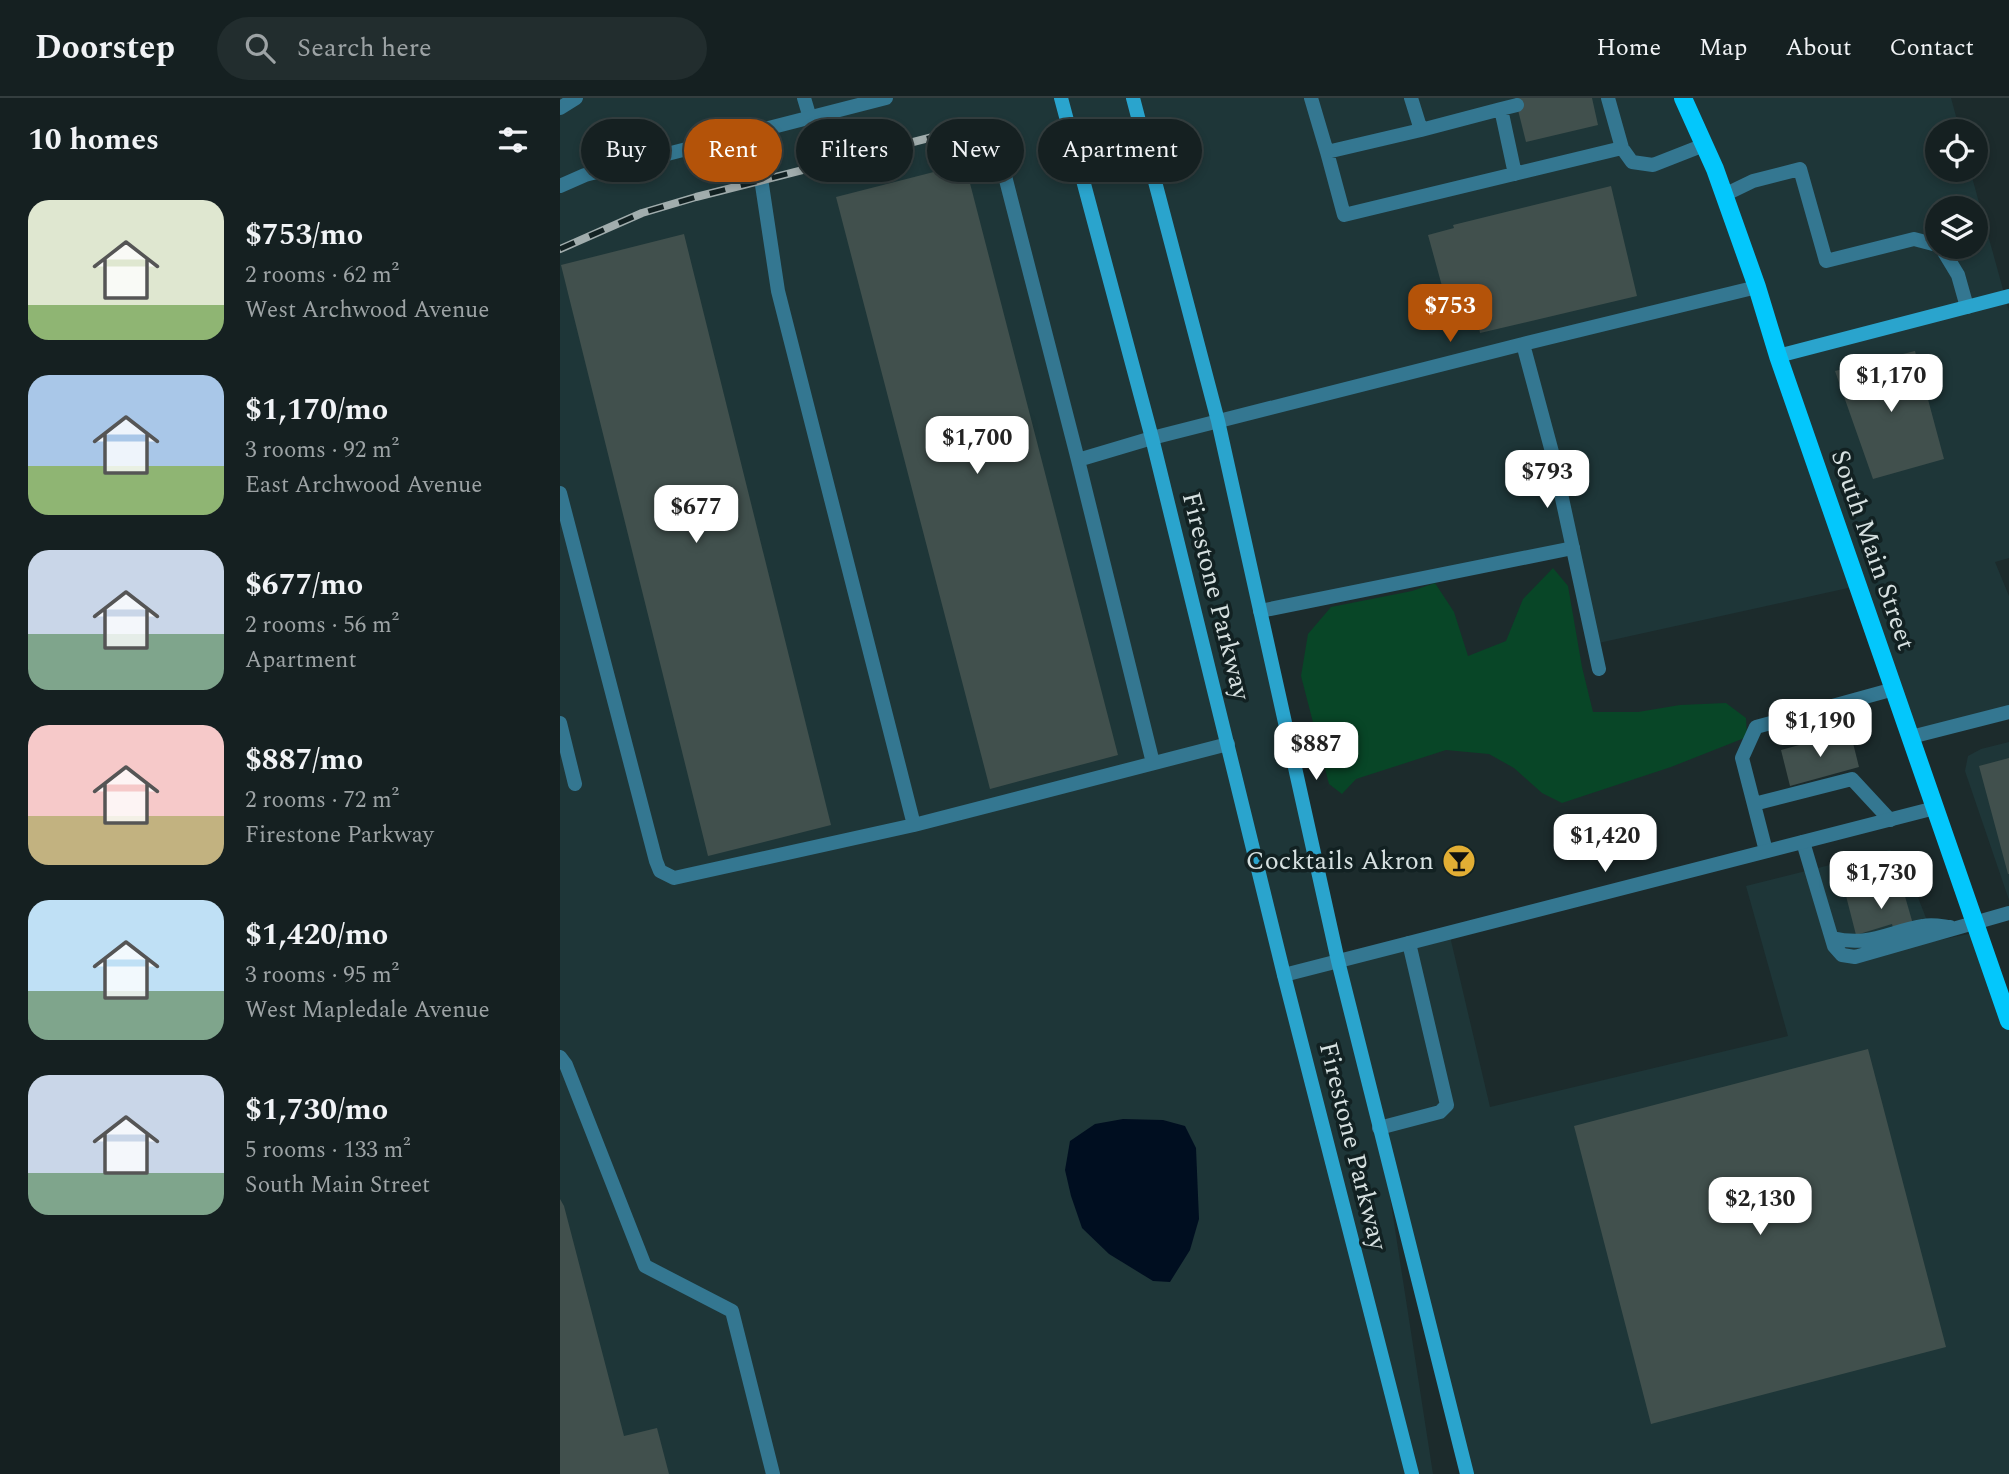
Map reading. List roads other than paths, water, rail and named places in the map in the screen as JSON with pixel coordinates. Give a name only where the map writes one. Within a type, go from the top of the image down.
[{"type":"main road","name":"South Main Street","points":[[1683,98],[1724,195],[1757,288],[1778,356],[1935,808],[1967,925],[2005,997],[2009,1021]]},
{"type":"street","points":[[560,108],[576,98]]},
{"type":"street","points":[[804,98],[810,118]]},
{"type":"street","points":[[782,125],[886,98]]},
{"type":"street","name":"Firestone Parkway","points":[[1061,98],[1152,438],[1284,975],[1412,1474]]},
{"type":"street","name":"Firestone Parkway","points":[[1133,98],[1218,421],[1338,961],[1467,1474]]},
{"type":"street","points":[[1311,98],[1345,215],[1622,148]]},
{"type":"street","points":[[1411,98],[1421,130]]},
{"type":"street","points":[[1608,98],[1622,148],[1632,162],[1653,165],[1704,145]]},
{"type":"street","points":[[1327,152],[1517,105]]},
{"type":"street","points":[[1501,109],[1515,174]]},
{"type":"street","points":[[560,186],[585,175],[684,150]]},
{"type":"street","points":[[1724,195],[1753,181],[1800,169],[1826,261],[1914,239],[1925,242]]},
{"type":"street","points":[[762,182],[778,292],[914,825]]},
{"type":"street","points":[[1007,182],[1153,763]]},
{"type":"street","points":[[1948,259],[1958,275],[1967,307]]},
{"type":"street","points":[[1078,460],[1218,421],[1757,288]]},
{"type":"street","points":[[1778,356],[2009,296]]},
{"type":"street","points":[[1523,344],[1552,452],[1599,669]]},
{"type":"street","points":[[560,493],[657,866],[674,878],[914,825],[1227,744]]},
{"type":"street","points":[[1260,611],[1573,548]]},
{"type":"street","points":[[1766,851],[1742,758],[1756,727],[1894,689]]},
{"type":"street","points":[[1910,737],[2009,712]]},
{"type":"street","points":[[560,723],[575,785]]},
{"type":"street","points":[[1754,804],[1852,779],[1889,820]]},
{"type":"street","points":[[1284,975],[1935,808]]},
{"type":"street","points":[[1803,842],[1834,946],[1842,955],[1855,957],[2009,913]]},
{"type":"street","points":[[1379,1128],[1440,1112],[1447,1104],[1409,943]]},
{"type":"street","points":[[560,1057],[566,1065],[645,1266],[732,1311],[773,1474]]},
{"type":"railway","points":[[560,249],[642,213],[927,138]]},
{"type":"place","name":"Cocktails Akron","points":[[1459,861]]}]
